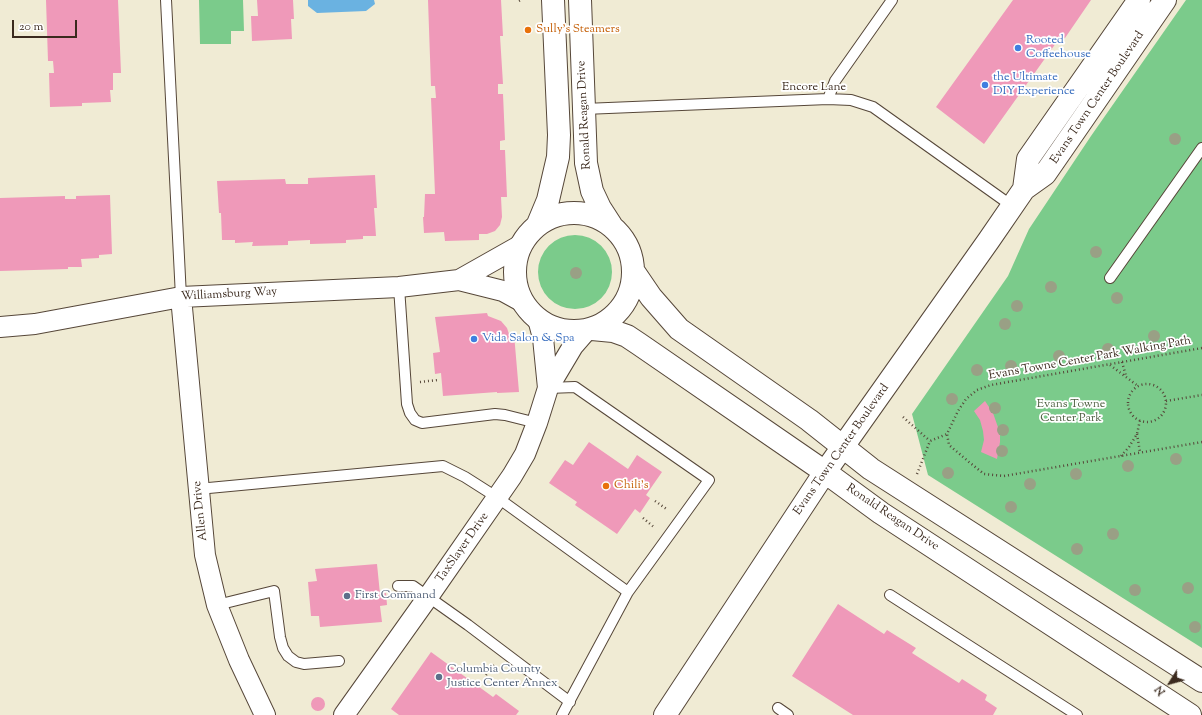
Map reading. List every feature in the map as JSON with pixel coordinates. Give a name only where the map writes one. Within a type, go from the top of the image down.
[{"type":"street","name":"Ronald Reagan Drive","points":[[538,224],[548,200],[558,157],[559,135],[553,0]]},
{"type":"street","name":"Ronald Reagan Drive","points":[[580,0],[586,163],[588,177],[592,191],[600,208],[611,225],[623,238],[631,254],[634,272],[631,290],[622,308],[609,321],[589,330]]},
{"type":"street","name":"Evans Town Center Boulevard","points":[[1024,189],[1028,159],[1139,0]]},
{"type":"street","name":"Evans Town Center Boulevard","points":[[665,715],[825,472],[1024,189],[1046,174],[1165,0]]},
{"type":"street","name":"Ronald Reagan Drive","points":[[611,225],[597,217],[582,213],[567,213],[552,217],[538,224],[528,234],[521,245],[516,259],[514,274],[517,288],[523,302],[529,311],[538,319],[549,326],[560,330],[573,332],[589,330],[613,331],[627,336],[825,472],[881,513],[1190,715]]},
{"type":"street","name":"Williamsburg Way","points":[[459,280],[521,245]]},
{"type":"street","name":"Ronald Reagan Drive","points":[[634,272],[651,297],[679,329],[809,420],[872,469],[1202,681]]},
{"type":"street","name":"Williamsburg Way","points":[[0,327],[35,324],[181,297],[399,287],[459,280],[502,291],[523,302]]},
{"type":"street","name":"Allen Drive","points":[[181,297],[205,555],[217,605],[239,660],[265,715]]},
{"type":"street","name":"TaxSlayer Drive","points":[[538,319],[543,338],[548,388]]},
{"type":"street","name":"TaxSlayer Drive","points":[[344,715],[498,498],[525,454],[548,388],[573,346],[589,330]]},
{"type":"lane","points":[[166,0],[181,297]]},
{"type":"lane","points":[[828,99],[835,81],[892,0]]},
{"type":"lane","name":"Encore Lane","points":[[584,109],[828,99],[851,100],[872,107],[1012,206]]},
{"type":"lane","points":[[1110,278],[1202,148]]},
{"type":"lane","points":[[399,287],[407,404],[410,413],[415,420],[422,423],[505,414],[537,423]]},
{"type":"lane","points":[[548,388],[575,387],[709,480],[628,592],[562,715]]},
{"type":"lane","points":[[198,489],[443,466],[465,477],[498,498],[628,592]]},
{"type":"lane","points":[[398,586],[413,586],[468,625],[570,702]]},
{"type":"lane","points":[[217,605],[274,591],[280,637],[283,648],[288,656],[296,662],[304,664],[339,661]]},
{"type":"lane","points":[[890,594],[1061,711],[1077,715]]},
{"type":"lane","points":[[778,708],[788,715]]},
{"type":"path","name":"Evans Towne Center Park Walking Path","points":[[947,434],[958,411],[966,399],[977,390],[991,385],[1202,348]]},
{"type":"path","points":[[1122,362],[1126,376]]},
{"type":"path","points":[[1108,364],[1138,386]]},
{"type":"path","points":[[418,382],[438,380]]},
{"type":"path","points":[[1144,384],[1156,386],[1165,395],[1166,401],[1164,412],[1156,420],[1145,422],[1140,420],[1131,412],[1128,401],[1130,394],[1138,386],[1144,384]]},
{"type":"path","points":[[1166,401],[1202,395]]},
{"type":"path","points":[[903,417],[930,441]]},
{"type":"path","points":[[1140,420],[1137,434],[1140,452]]},
{"type":"path","points":[[917,475],[930,441],[947,434],[950,444],[984,474],[1004,476],[1202,442]]},
{"type":"path","points":[[1121,456],[1137,434]]},
{"type":"path","points":[[655,501],[672,513]]},
{"type":"path","points":[[643,518],[660,531]]},
{"type":"path","points":[[486,676],[497,660]]},
{"type":"green space","points":[[199,0],[243,0],[244,31],[231,31],[231,44],[200,44]]},
{"type":"green space","name":"Evans Towne Center Park","points":[[1186,0],[1202,0],[1202,648],[928,475],[912,414],[1008,276],[1029,229],[1091,136]]},
{"type":"green space","points":[[575,235],[589,238],[601,246],[609,258],[612,272],[609,286],[601,298],[589,306],[575,309],[561,306],[549,298],[541,286],[538,272],[541,258],[549,246],[561,238]]},
{"type":"water","points":[[308,0],[374,0],[375,4],[366,11],[317,13],[308,6]]},
{"type":"building","points":[[46,0],[118,0],[121,73],[113,73],[113,90],[110,90],[111,102],[82,103],[82,106],[50,107],[49,73],[54,73],[53,61],[48,61]]},
{"type":"building","points":[[257,0],[293,0],[294,19],[291,19],[292,39],[252,41],[251,16],[258,16]]},
{"type":"building","points":[[428,0],[501,0],[503,36],[500,36],[503,84],[498,84],[498,94],[503,94],[505,140],[500,141],[500,150],[505,150],[507,197],[501,197],[502,217],[500,225],[495,231],[487,234],[479,234],[479,240],[445,241],[444,232],[424,233],[423,217],[425,194],[435,194],[431,98],[436,98],[435,86],[431,86]]},
{"type":"building","points":[[1013,0],[1091,0],[1065,38],[1056,43],[984,144],[936,107]]},
{"type":"building","points":[[375,175],[377,208],[374,208],[376,236],[363,236],[363,239],[346,240],[346,243],[310,244],[310,240],[288,241],[288,245],[252,246],[253,242],[235,243],[235,240],[222,240],[221,213],[219,213],[217,181],[285,179],[286,184],[308,184],[308,178]]},
{"type":"building","points":[[110,195],[112,254],[99,255],[99,258],[81,259],[82,267],[68,267],[68,269],[0,271],[0,198],[65,196],[65,199],[76,199],[76,196]]},
{"type":"building","points":[[487,313],[488,316],[501,321],[507,328],[509,334],[514,334],[519,392],[443,396],[441,373],[435,374],[433,353],[440,352],[435,317]]},
{"type":"building","points":[[985,401],[993,413],[1000,433],[997,459],[981,452],[984,440],[983,431],[980,420],[974,411]]},
{"type":"building","points":[[589,442],[628,469],[637,455],[662,472],[646,495],[650,498],[640,513],[635,509],[617,534],[575,505],[577,502],[549,483],[565,460],[573,465]]},
{"type":"building","points":[[377,564],[380,594],[386,593],[387,605],[380,606],[382,622],[320,627],[319,616],[311,616],[308,582],[317,581],[315,569]]},
{"type":"building","points":[[838,604],[884,634],[887,630],[916,648],[912,653],[959,683],[962,679],[987,695],[985,700],[997,708],[993,715],[853,715],[792,676]]},
{"type":"building","name":"Columbia County Justice Center Annex","points":[[431,652],[493,697],[496,694],[519,711],[516,715],[399,715],[391,709]]},
{"type":"building","points":[[318,697],[323,699],[325,704],[323,709],[318,711],[313,709],[311,704],[313,699]]},
{"type":"place","name":"Sully's Steamers","points":[[528,30]]},
{"type":"place","name":"Rooted Coffeehouse","points":[[1018,48]]},
{"type":"place","name":"the Ultimate DIY Experience","points":[[985,85]]},
{"type":"place","name":"Vida Salon & Spa","points":[[474,339]]},
{"type":"place","name":"Chili's","points":[[606,486]]},
{"type":"place","name":"First Command","points":[[347,596]]},
{"type":"place","name":"Columbia County Justice Center Annex","points":[[439,677]]}]
